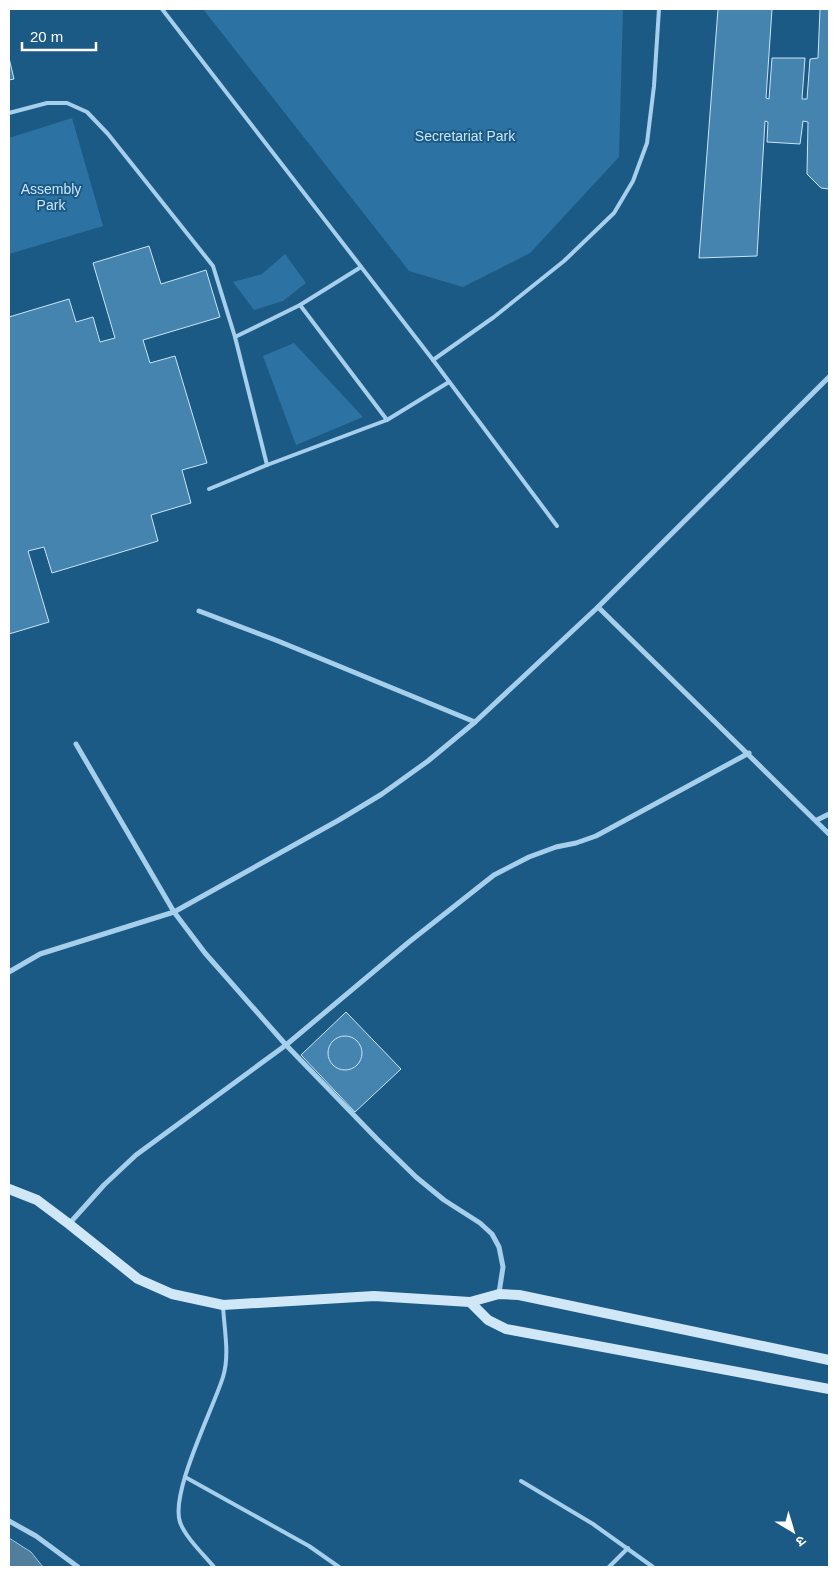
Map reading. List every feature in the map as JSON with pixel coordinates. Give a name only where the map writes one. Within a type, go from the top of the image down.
[{"type":"main road","points":[[9,1189],[37,1200],[138,1279],[172,1294],[223,1305],[374,1296],[470,1302],[499,1294],[519,1295],[829,1360]]},
{"type":"main road","points":[[470,1302],[488,1320],[506,1329],[829,1389]]},
{"type":"street","points":[[9,972],[40,954],[174,912],[339,820],[382,794],[428,761],[475,722],[598,607],[829,377]]},
{"type":"street","points":[[598,607],[749,753],[829,834]]},
{"type":"street","points":[[198,612],[278,641],[475,722]]},
{"type":"street","points":[[76,744],[174,912],[205,953],[286,1046],[376,1139],[416,1177],[444,1200],[480,1223],[492,1234],[499,1247],[503,1267],[499,1294]]},
{"type":"street","points":[[70,1224],[104,1185],[136,1155],[286,1046],[409,942],[494,875],[529,857],[596,836],[749,753]]},
{"type":"street","points":[[817,820],[829,814]]},
{"type":"street","points":[[9,1521],[36,1536],[78,1567]]},
{"type":"lane","points":[[162,9],[433,360],[557,526]]},
{"type":"lane","points":[[433,360],[494,317],[564,261],[614,213],[634,181],[648,143],[659,9]]},
{"type":"lane","points":[[9,113],[47,103],[68,103],[86,112],[108,134],[213,266],[235,337],[267,465]]},
{"type":"lane","points":[[235,337],[300,305],[361,267]]},
{"type":"lane","points":[[300,305],[387,420]]},
{"type":"lane","points":[[209,489],[387,420],[449,382]]},
{"type":"lane","points":[[214,1567],[189,1537],[180,1522],[178,1500],[224,1376],[227,1353],[223,1305]]},
{"type":"lane","points":[[185,1477],[309,1546],[339,1567]]},
{"type":"lane","points":[[521,1481],[593,1524],[653,1567]]},
{"type":"lane","points":[[609,1567],[628,1548]]},
{"type":"green space","name":"Secretariat Park","points":[[203,9],[623,9],[619,157],[530,253],[463,287],[409,271]]},
{"type":"green space","name":"Assembly Park","points":[[72,118],[103,226],[9,254],[9,138]]},
{"type":"green space","points":[[285,254],[306,283],[283,301],[254,310],[233,282],[262,274]]},
{"type":"green space","points":[[294,343],[363,417],[296,445],[263,356]]},
{"type":"shaded area","points":[[9,1538],[31,1552],[43,1567],[9,1567]]},
{"type":"building","points":[[718,9],[772,9],[766,98],[769,99],[772,58],[805,58],[802,99],[807,99],[810,59],[818,58],[820,9],[829,9],[829,189],[821,188],[807,174],[808,122],[803,121],[800,144],[767,142],[768,122],[765,121],[757,256],[699,258]]},
{"type":"building","points":[[9,58],[14,79],[9,80]]},
{"type":"building","points":[[149,246],[161,284],[206,270],[220,317],[143,340],[150,363],[175,356],[207,463],[182,470],[191,503],[151,515],[158,541],[52,573],[44,547],[28,551],[49,622],[9,634],[9,317],[69,299],[76,322],[93,317],[100,342],[115,338],[93,263]]},
{"type":"building","points":[[346,1012],[401,1069],[355,1112],[301,1055]]},
{"type":"building","points":[[345,1036],[357,1041],[362,1053],[357,1065],[345,1070],[333,1065],[328,1053],[333,1041]]}]
